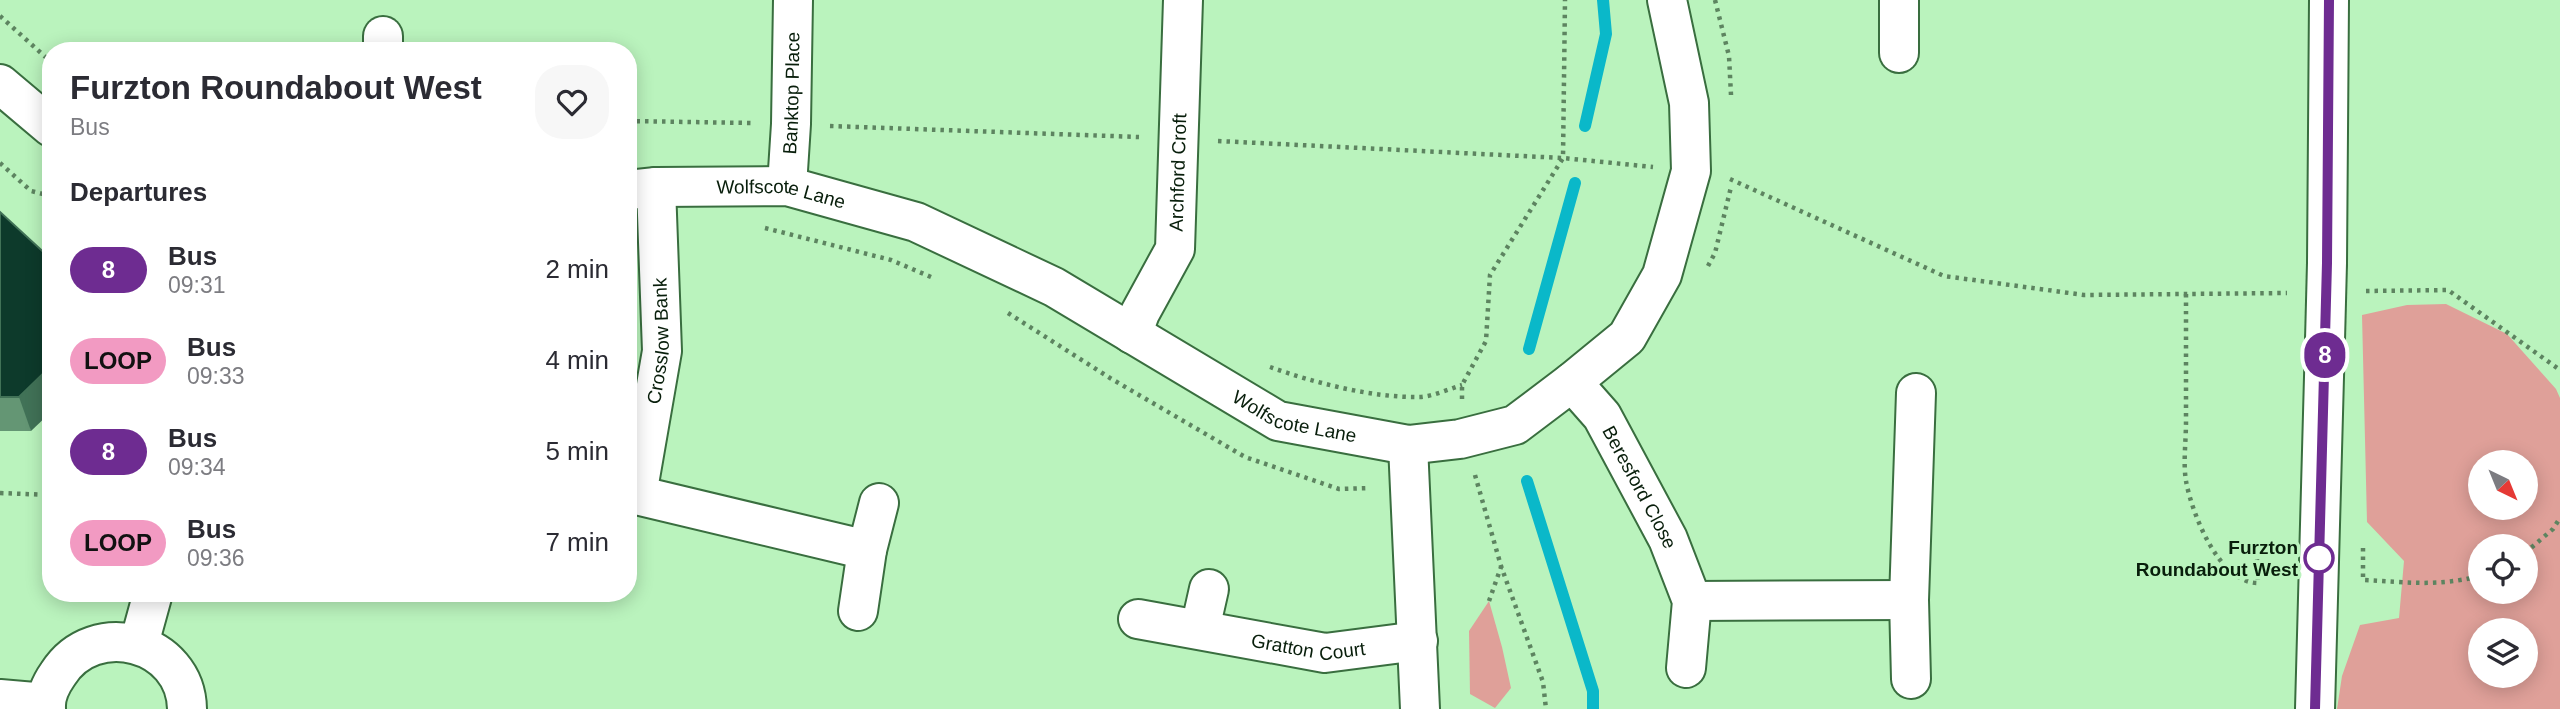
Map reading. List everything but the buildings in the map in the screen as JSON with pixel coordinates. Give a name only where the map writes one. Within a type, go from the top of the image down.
[{"type":"street","name":"Banktop Place","points":[[787,186],[793,0]]},
{"type":"street","name":"Archford Croft","points":[[1132,334],[1140,313],[1175,249],[1183,0]]},
{"type":"street","name":"Wolfscote Lane","points":[[642,188],[787,186],[916,222],[1054,287],[1278,421],[1408,445],[1460,439],[1515,425],[1572,382],[1627,337],[1662,275],[1691,171],[1689,103],[1667,0]]},
{"type":"street","points":[[1899,0],[1899,53]]},
{"type":"street","points":[[2315,709],[2327,263],[2329,0]]},
{"type":"street","points":[[0,84],[42,119]]},
{"type":"street","name":"Crosslow Bank","points":[[637,470],[662,351],[642,188]]},
{"type":"street","name":"Beresford Close","points":[[1572,382],[1602,416],[1668,539],[1692,601],[1686,668]]},
{"type":"street","points":[[1911,679],[1909,600],[1916,393]]},
{"type":"street","points":[[1408,445],[1420,709]]},
{"type":"street","name":"Crosslow Bank","points":[[637,495],[867,550]]},
{"type":"street","points":[[858,611],[867,550],[879,503]]},
{"type":"street","points":[[1200,629],[1209,589]]},
{"type":"street","points":[[1692,601],[1909,600]]},
{"type":"street","points":[[139,644],[151,602]]},
{"type":"street","name":"Gratton Court","points":[[1138,619],[1325,653],[1418,641]]},
{"type":"street","points":[[0,699],[46,706],[52,683],[63,666],[79,652],[98,643],[118,640],[139,644],[157,652],[171,665],[182,682],[187,709]]},
{"type":"path","points":[[1460,439],[1462,385],[1486,341],[1490,275],[1563,158],[1564,0]]},
{"type":"path","points":[[1715,0],[1729,56],[1731,97]]},
{"type":"path","points":[[0,16],[42,54]]},
{"type":"path","points":[[637,121],[791,124],[1180,139],[1563,158],[1691,171],[1733,180],[1944,276],[2084,295],[2288,293]]},
{"type":"path","points":[[0,163],[31,191],[42,192]]},
{"type":"path","points":[[1703,277],[1715,253],[1733,180],[1732,166]]},
{"type":"path","points":[[764,228],[891,260],[940,280]]},
{"type":"path","points":[[2355,292],[2448,290],[2560,370]]},
{"type":"path","points":[[2186,294],[2186,479],[2196,517],[2215,553],[2232,575],[2247,583],[2258,583],[2257,556]]},
{"type":"path","points":[[1000,307],[1110,378],[1245,457],[1339,489],[1408,488],[1475,473],[1501,566],[1543,682],[1546,709]]},
{"type":"path","points":[[1263,365],[1299,377],[1368,392],[1422,397],[1462,385]]},
{"type":"path","points":[[0,493],[42,495]]},
{"type":"path","points":[[2538,542],[2553,529],[2560,518]]},
{"type":"path","points":[[2363,548],[2363,580],[2403,584],[2450,584],[2468,579]]},
{"type":"path","points":[[1489,601],[1501,566]]},
{"type":"shaded area","points":[[2446,304],[2507,334],[2556,389],[2560,398],[2560,709],[2337,709],[2342,676],[2360,625],[2399,618],[2404,561],[2367,522],[2362,315],[2407,305]]},
{"type":"shaded area","points":[[1489,601],[1511,688],[1495,708],[1470,694],[1469,631]]},
{"type":"waterway","points":[[1585,126],[1606,34],[1603,0]]},
{"type":"waterway","points":[[1529,349],[1575,183]]},
{"type":"waterway","points":[[1527,481],[1593,691],[1593,709]]},
{"type":"bus line","name":"8","points":[[2315,709],[2327,263],[2329,0]]},
{"type":"place","name":"Furzton Roundabout West","points":[[2319,558]]}]
